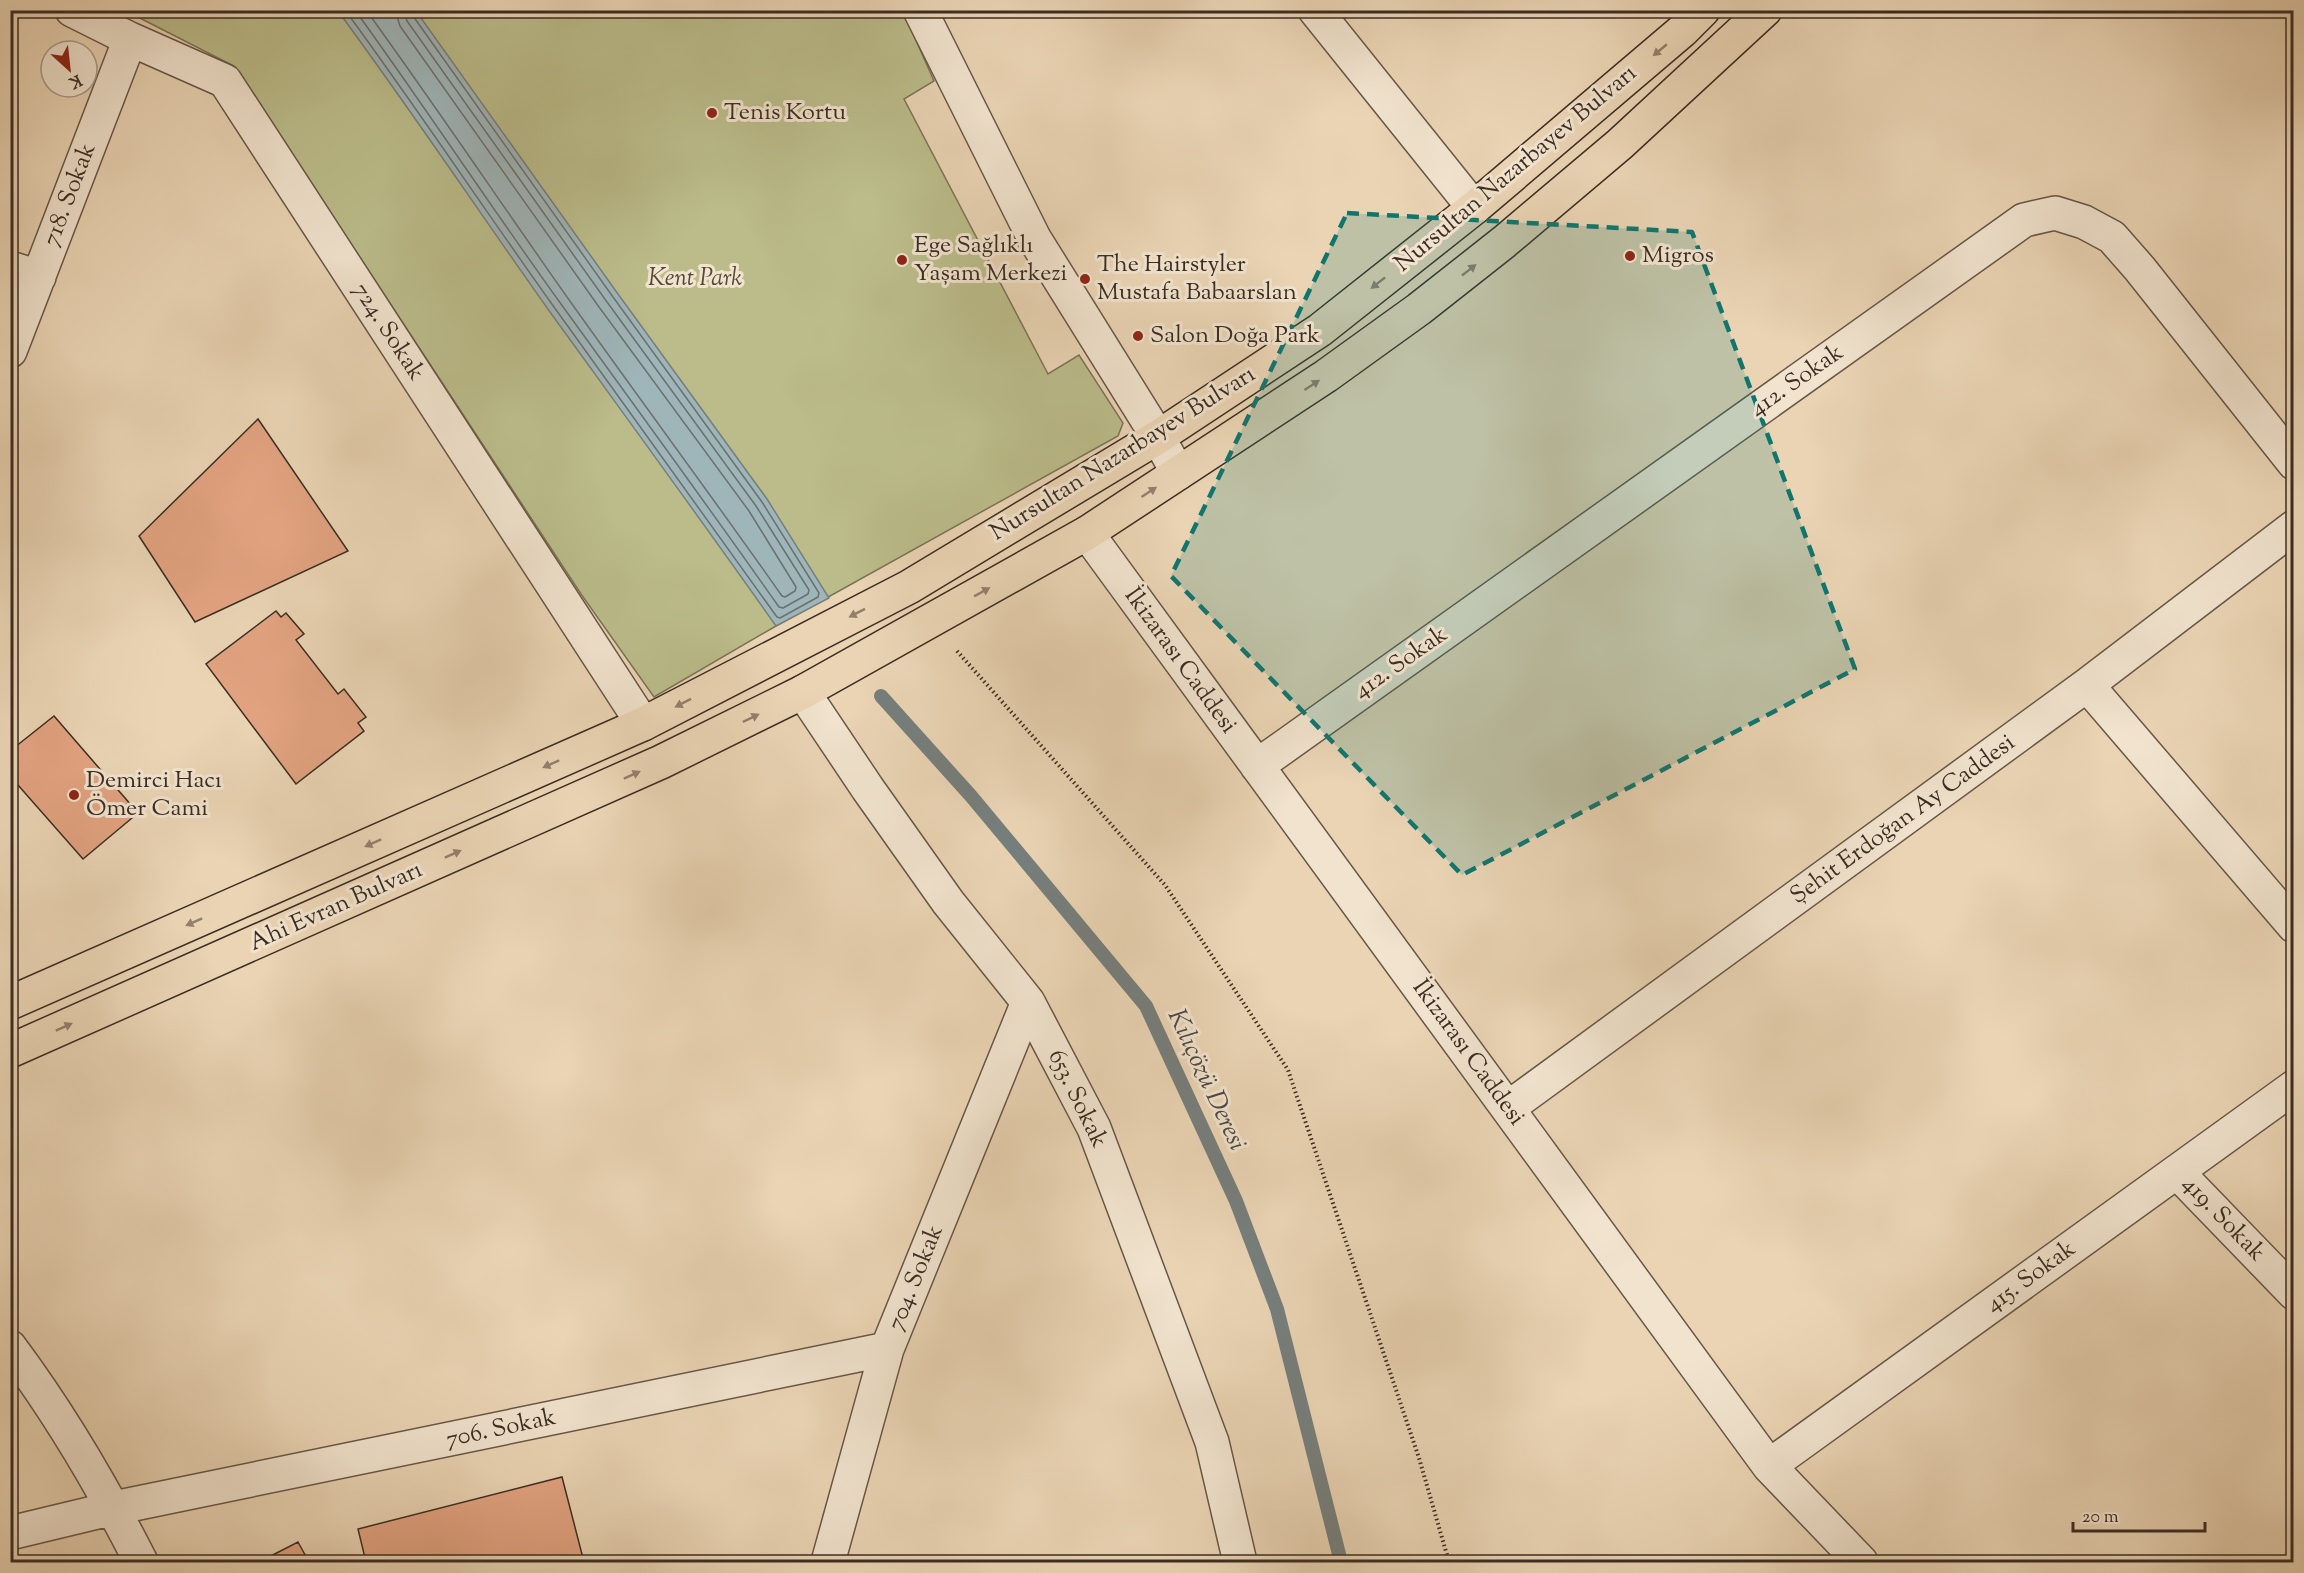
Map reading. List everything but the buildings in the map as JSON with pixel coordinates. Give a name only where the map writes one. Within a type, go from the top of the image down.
[{"type":"main road","name":"Nursultan Nazarbayev Bulvarı","points":[[643,724],[909,587],[1158,437],[1320,330],[1474,208],[1682,31],[1703,10]]},
{"type":"main road","name":"Nursultan Nazarbayev Bulvarı","points":[[803,692],[1087,533],[1326,376],[1419,309],[1504,243],[1620,144],[1765,10]]},
{"type":"main road","name":"Ahi Evran Bulvarı","points":[[10,1051],[661,762],[803,692]]},
{"type":"main road","name":"Ahi Evran Bulvarı","points":[[10,1003],[643,724]]},
{"type":"street","name":"724. Sokak","points":[[72,10],[129,39],[225,81],[643,724]]},
{"type":"street","points":[[920,10],[1034,238],[1178,473]]},
{"type":"street","points":[[1315,10],[1474,208]]},
{"type":"street","name":"718. Sokak","points":[[10,351],[25,273],[129,39]]},
{"type":"street","name":"412. Sokak","points":[[1257,766],[2024,220],[2055,213],[2084,222],[2112,237],[2294,463]]},
{"type":"street","name":"Şehit Erdoğan Ay Caddesi","points":[[1508,1108],[2087,685],[2294,528]]},
{"type":"street","name":"İkizarası Caddesi","points":[[1087,533],[1769,1466],[1861,1563]]},
{"type":"street","points":[[2087,685],[2294,926]]},
{"type":"street","name":"653. Sokak","points":[[803,692],[948,902],[1028,1002],[1094,1128],[1212,1442],[1240,1563]]},
{"type":"street","name":"704. Sokak","points":[[828,1563],[887,1349],[1028,1002]]},
{"type":"street","name":"415. Sokak","points":[[1769,1466],[2294,1087]]},
{"type":"street","name":"419. Sokak","points":[[2177,1172],[2294,1293]]},
{"type":"street","points":[[10,1347],[37,1383],[114,1508],[141,1563]]},
{"type":"street","name":"706. Sokak","points":[[10,1533],[114,1508],[887,1349]]},
{"type":"path","points":[[931,621],[1008,711],[1165,885],[1288,1070],[1419,1458],[1449,1563]]},
{"type":"highlighted area","points":[[1347,213],[1692,232],[1855,669],[1462,875],[1171,576]]},
{"type":"green space","name":"Kent Park","points":[[126,11],[903,11],[934,81],[904,99],[1048,374],[1079,355],[1123,423],[1118,436],[776,626],[654,697],[581,594],[234,66]]},
{"type":"water","points":[[338,11],[416,11],[767,499],[829,598],[776,626],[550,312]]},
{"type":"waterway","name":"Kılıçözü Deresi","points":[[881,696],[971,796],[1146,1006],[1236,1201],[1277,1309],[1341,1562]]},
{"type":"place","name":"Tenis Kortu","points":[[712,113]]},
{"type":"place","name":"Migros","points":[[1630,256]]},
{"type":"place","name":"Ege Sağlıklı Yaşam Merkezi","points":[[902,260]]},
{"type":"place","name":"The Hairstyler Mustafa Babaarslan","points":[[1085,279]]},
{"type":"place","name":"Salon Doğa Park","points":[[1138,336]]},
{"type":"place","name":"Demirci Hacı Ömer Cami","points":[[74,795]]}]
